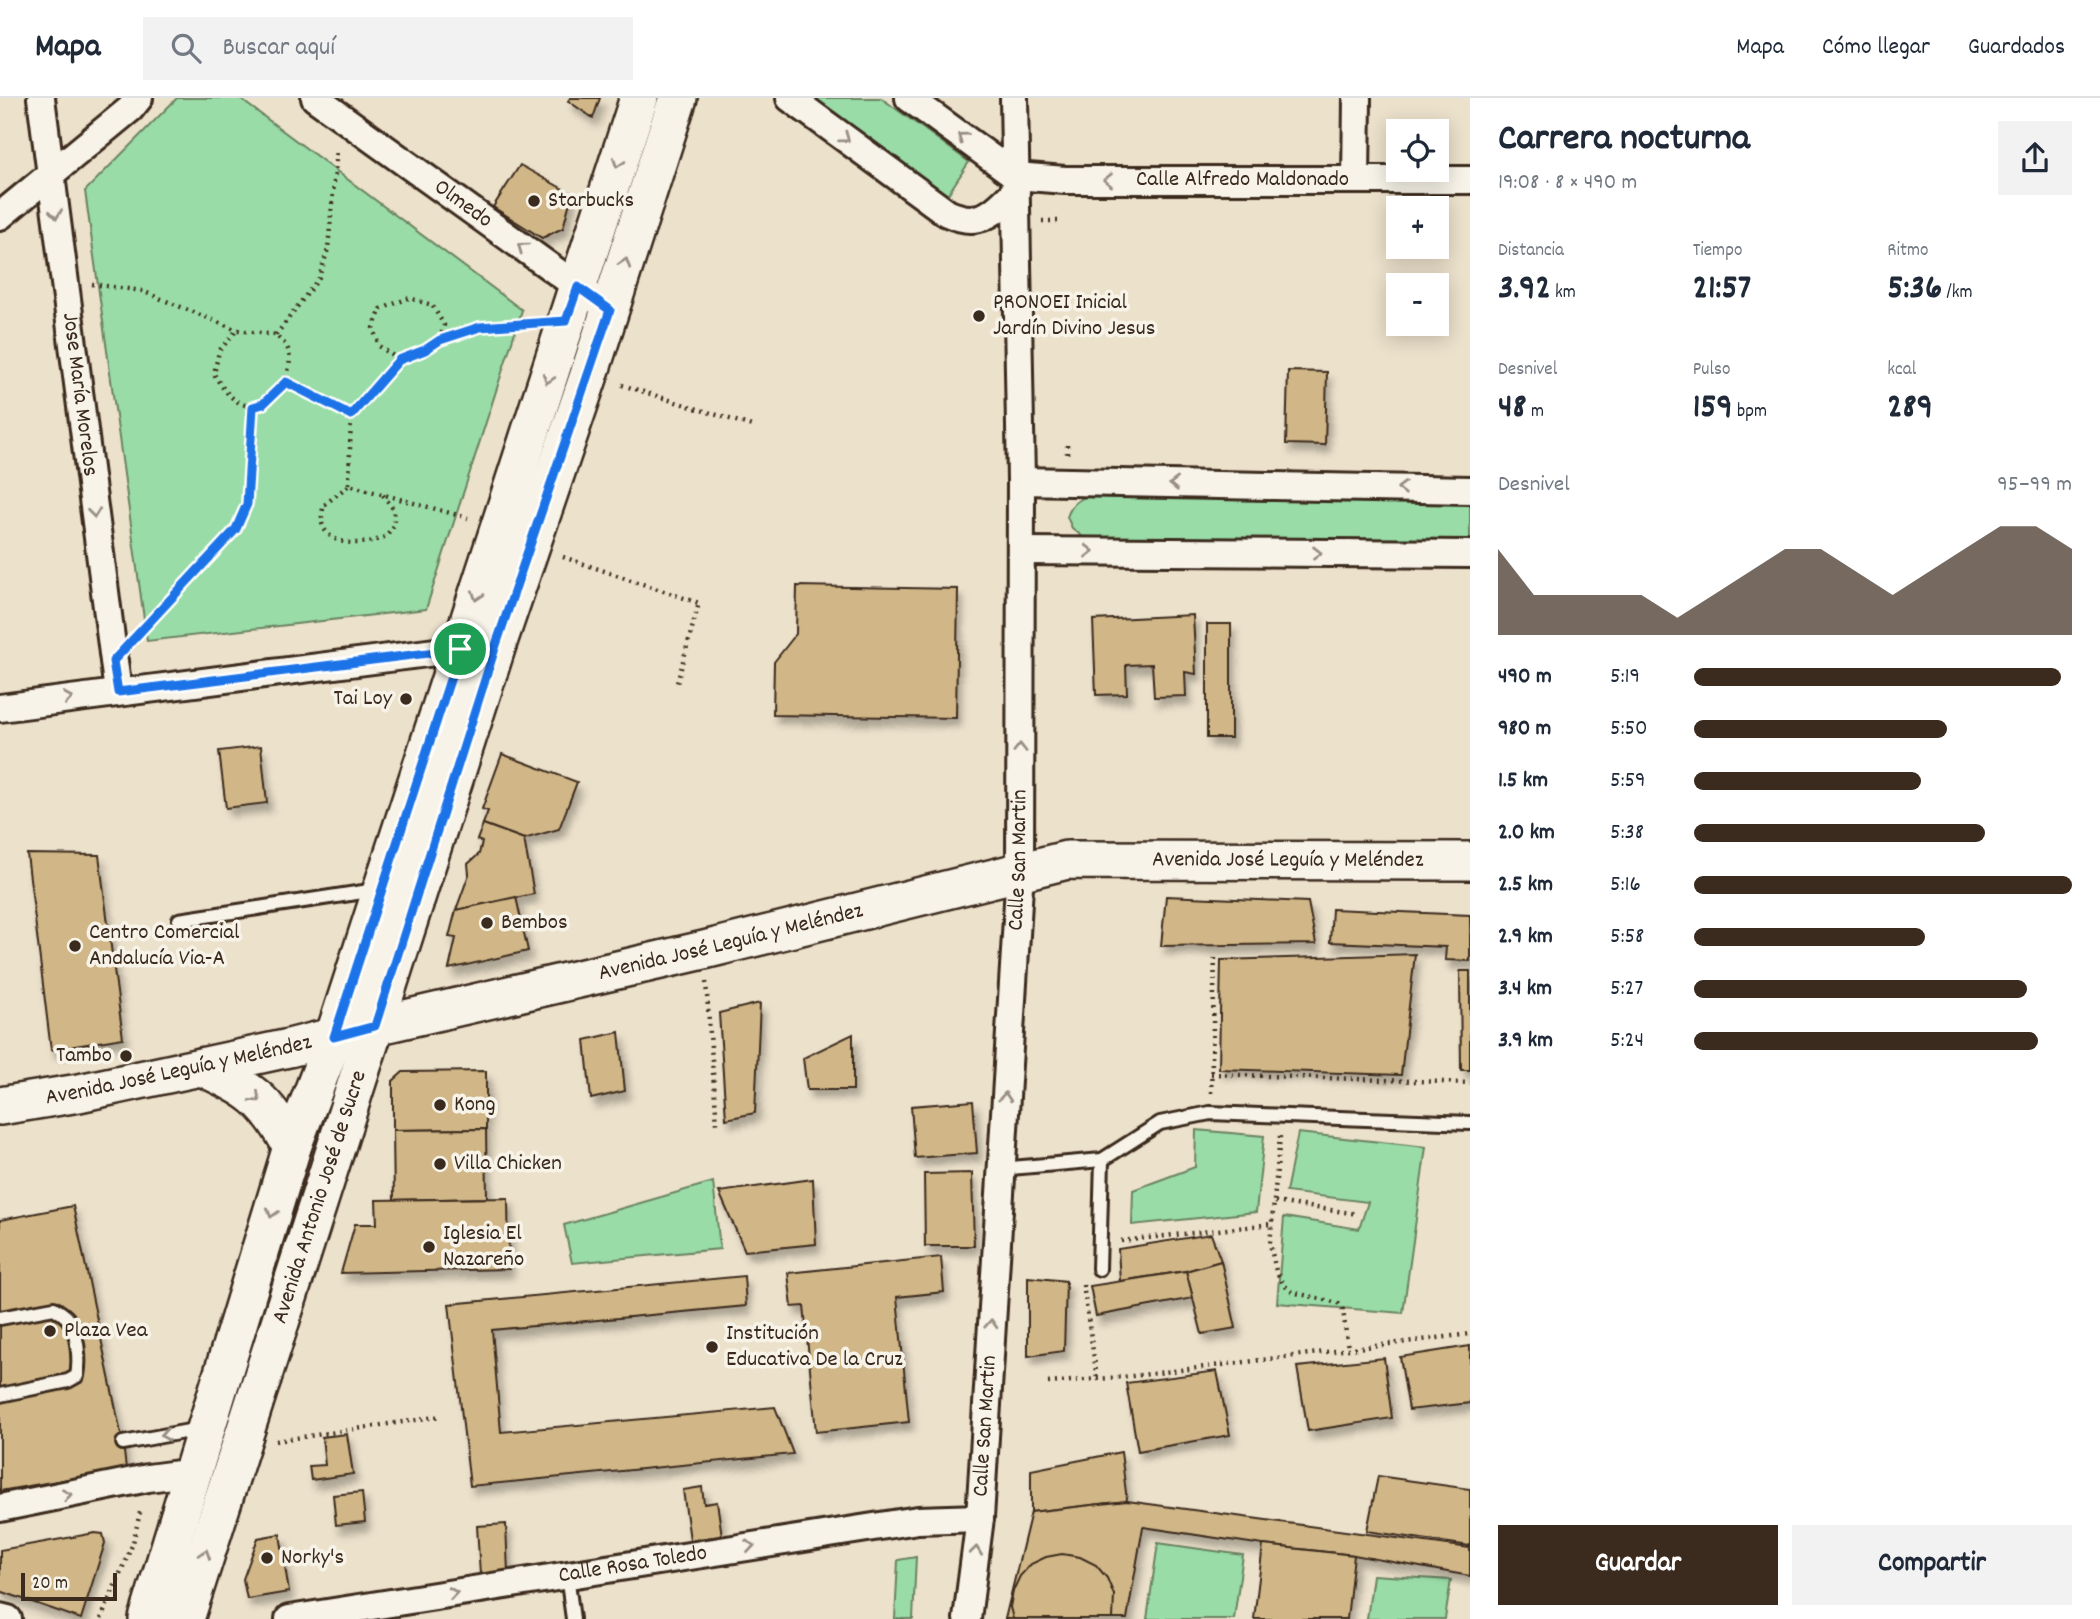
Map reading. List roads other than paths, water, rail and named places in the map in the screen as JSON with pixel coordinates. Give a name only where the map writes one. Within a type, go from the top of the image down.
[{"type":"main road","name":"Avenida Antonio José de Sucre","points":[[148,1619],[292,1147],[334,1037],[639,98]]},
{"type":"main road","name":"Avenida Antonio José de Sucre","points":[[185,1619],[496,645],[589,375],[678,98]]},
{"type":"main road","name":"Avenida José Leguía y Meléndez","points":[[0,1106],[79,1093],[334,1037],[704,950],[1067,860],[1470,861]]},
{"type":"main road","points":[[202,1067],[240,1085],[259,1099],[276,1118],[292,1147]]},
{"type":"street","name":"Jose María Morelos","points":[[40,98],[118,692]]},
{"type":"street","points":[[0,216],[130,109],[139,98]]},
{"type":"street","name":"Olmedo","points":[[315,98],[610,310]]},
{"type":"street","points":[[790,98],[947,213],[959,219],[971,220],[985,217],[997,210],[1016,183],[909,98]]},
{"type":"street","name":"Calle San Martin","points":[[967,1619],[980,1518],[1020,870],[1021,481],[1014,98]]},
{"type":"street","points":[[1356,180],[1357,98]]},
{"type":"street","name":"Calle Alfredo Maldonado","points":[[1016,183],[1065,180],[1470,180]]},
{"type":"street","points":[[1021,481],[1470,489]]},
{"type":"street","points":[[1021,551],[1470,554]]},
{"type":"street","points":[[0,708],[496,645]]},
{"type":"street","points":[[0,1508],[148,1478],[194,1472]]},
{"type":"street","name":"Calle Rosa Toledo","points":[[289,1619],[918,1520],[980,1518]]},
{"type":"street","points":[[0,1617],[8,1619]]},
{"type":"lane","points":[[179,920],[381,889]]},
{"type":"lane","points":[[1000,1169],[1102,1160],[1160,1123],[1210,1113],[1470,1123]]},
{"type":"lane","points":[[1099,1269],[1102,1160]]},
{"type":"lane","points":[[0,1318],[54,1308],[67,1317],[74,1329],[79,1367],[77,1376],[68,1381],[0,1395]]},
{"type":"lane","points":[[123,1443],[207,1428]]},
{"type":"lane","points":[[567,1575],[573,1619]]},
{"type":"place","name":"Starbucks","points":[[534,201]]},
{"type":"place","name":"PRONOEI Inicial Jardín Divino Jesus","points":[[979,316]]},
{"type":"place","name":"Tai Loy","points":[[406,699]]},
{"type":"place","name":"Bembos","points":[[487,923]]},
{"type":"place","name":"Centro Comercial Andalucía Via-A","points":[[75,946]]},
{"type":"place","name":"Tambo","points":[[126,1056]]},
{"type":"place","name":"Kong","points":[[440,1105]]},
{"type":"place","name":"Villa Chicken","points":[[440,1164]]},
{"type":"place","name":"Iglesia El Nazareño","points":[[429,1247]]},
{"type":"place","name":"Plaza Vea","points":[[50,1331]]},
{"type":"place","name":"Institución Educativa De la Cruz","points":[[712,1347]]},
{"type":"place","name":"Norky's","points":[[267,1558]]}]
